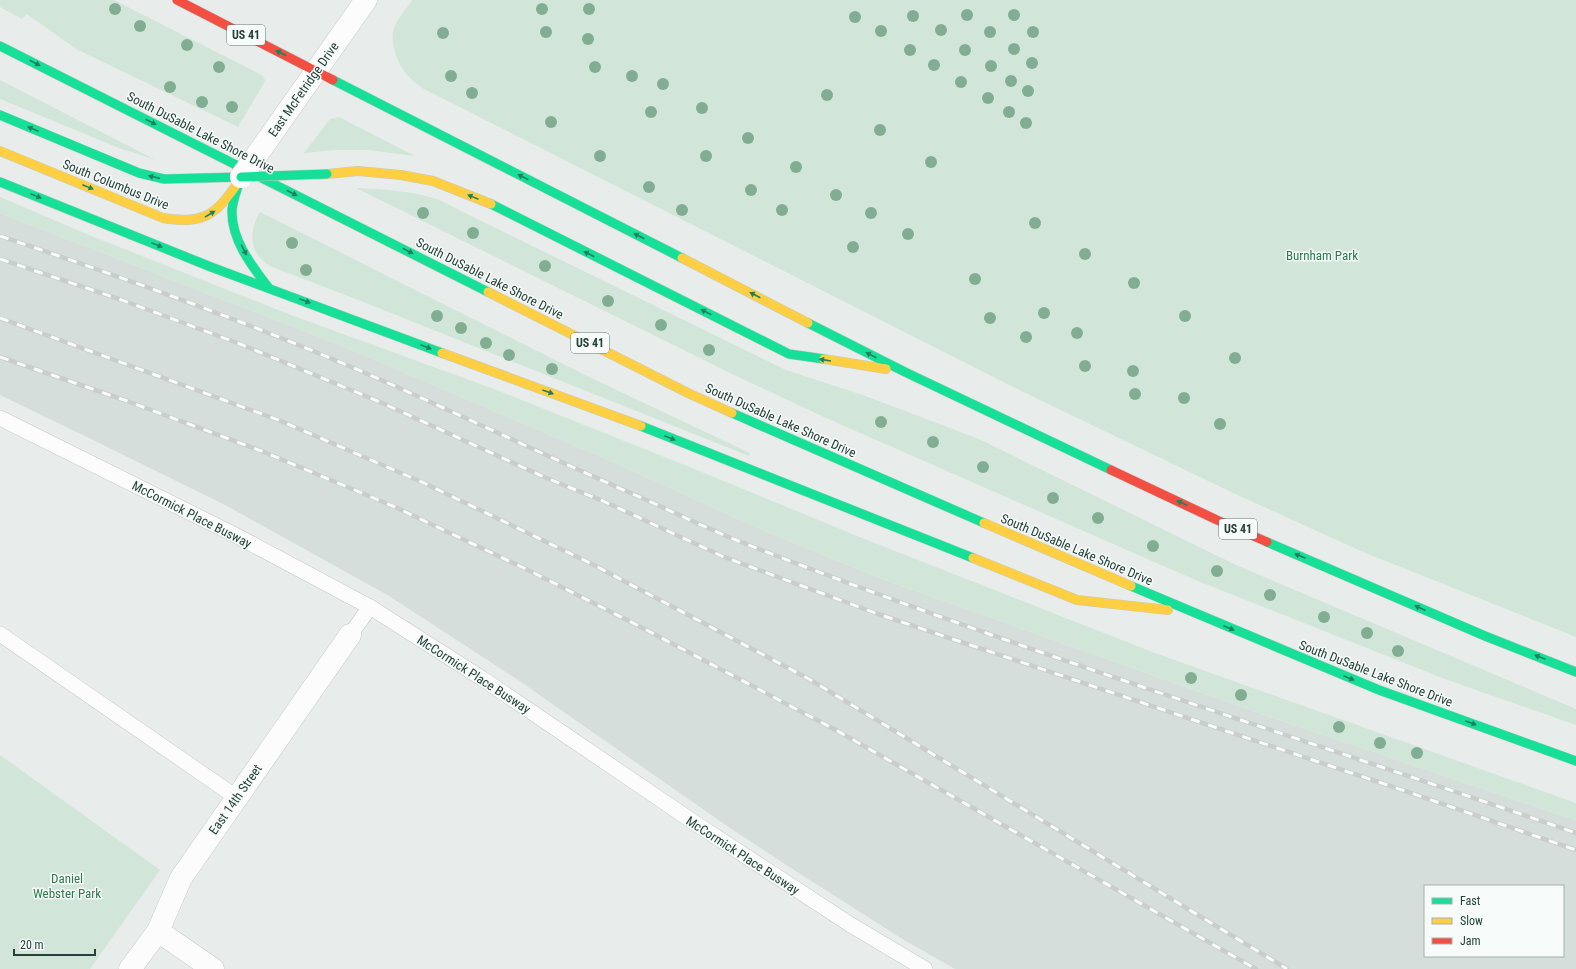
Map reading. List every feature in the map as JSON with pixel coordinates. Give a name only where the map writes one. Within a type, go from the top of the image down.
[{"type":"main road","name":"US 41","points":[[177,0],[905,372],[1217,520],[1485,636],[1576,672]]},
{"type":"main road","name":"South DuSable Lake Shore Drive","points":[[0,46],[690,394],[1193,613],[1379,690],[1576,761]]},
{"type":"main road","name":"South Columbus Drive","points":[[0,115],[139,173],[164,179],[327,174],[358,171],[401,175],[433,182],[486,202],[789,354],[905,372]]},
{"type":"main road","name":"South Columbus Drive","points":[[0,151],[163,218],[179,221],[207,217],[231,198]]},
{"type":"main road","points":[[241,177],[231,198],[234,221],[238,237],[244,251],[255,270],[268,287]]},
{"type":"main road","points":[[0,182],[211,267],[664,435],[1077,600],[1193,613]]},
{"type":"street","name":"East McFetridge Drive","points":[[241,177],[366,0]]},
{"type":"street","name":"East 14th Street","points":[[130,969],[158,931],[181,878],[350,635]]},
{"type":"street","points":[[158,931],[213,969]]},
{"type":"lane","name":"McCormick Place Busway","points":[[0,418],[237,536],[370,607],[483,678],[698,825],[850,925],[925,969]]},
{"type":"lane","points":[[350,635],[370,607]]},
{"type":"lane","points":[[0,634],[236,797]]},
{"type":"shaded area","points":[[0,213],[340,345],[611,461],[765,531],[882,579],[1270,717],[1576,820],[1576,969],[955,969],[904,940],[727,826],[518,680],[389,596],[225,505],[0,395]]},
{"type":"green space","points":[[0,0],[114,0],[262,75],[265,80],[238,127],[76,49],[27,14],[22,19],[0,7]]},
{"type":"green space","name":"Burnham Park","points":[[412,0],[1576,0],[1576,637],[1363,552],[1231,492],[1013,387],[422,88],[404,72],[396,56],[393,44],[394,28]]},
{"type":"green space","points":[[0,80],[156,160],[119,148],[0,99]]},
{"type":"green space","points":[[339,117],[415,156],[368,150],[336,150],[304,153],[330,119]]},
{"type":"green space","points":[[356,188],[407,192],[440,200],[786,370],[863,395],[979,439],[1236,565],[1576,709],[1576,725],[1442,678],[1193,579],[826,418],[732,374]]},
{"type":"green space","points":[[0,197],[89,235],[291,315],[494,389],[862,538],[1155,653],[1576,803],[1576,820],[1270,717],[882,579],[765,531],[611,461],[340,345],[0,213]]},
{"type":"green space","points":[[260,212],[585,375],[750,453],[749,456],[270,266],[263,261],[254,248],[252,235]]},
{"type":"green space","name":"Daniel Webster Park","points":[[0,755],[160,870],[90,969],[0,969]]},
{"type":"railway","points":[[0,236],[196,305],[341,362],[714,531],[840,580],[1049,655],[1576,833]]},
{"type":"railway","points":[[0,259],[119,299],[240,344],[380,402],[544,477],[603,501],[724,557],[878,614],[1576,850]]},
{"type":"railway","points":[[0,318],[281,421],[424,483],[590,563],[809,679],[1287,969]]},
{"type":"railway","points":[[0,357],[127,401],[264,452],[395,507],[526,569],[635,624],[834,729],[1256,969]]},
{"type":"traffic: fast","points":[[0,46],[488,292]]},
{"type":"traffic: fast","points":[[333,80],[682,258]]},
{"type":"traffic: fast","points":[[0,115],[139,173],[164,179],[241,177]]},
{"type":"traffic: fast","points":[[241,177],[327,174]]},
{"type":"traffic: fast","points":[[241,177],[234,197],[232,210],[235,231],[243,251],[268,287]]},
{"type":"traffic: fast","points":[[0,182],[211,267],[442,353]]},
{"type":"traffic: fast","points":[[491,204],[789,354],[824,359]]},
{"type":"traffic: fast","points":[[808,323],[905,372],[1111,470]]},
{"type":"traffic: fast","points":[[732,413],[984,523]]},
{"type":"traffic: fast","points":[[641,426],[973,558]]},
{"type":"traffic: fast","points":[[1267,542],[1485,636],[1576,672]]},
{"type":"traffic: fast","points":[[1131,586],[1379,690],[1576,761]]},
{"type":"traffic: slow","points":[[0,151],[163,218],[178,220],[190,220],[209,214],[224,201],[240,180]]},
{"type":"traffic: slow","points":[[327,174],[358,171],[401,175],[433,181],[491,204]]},
{"type":"traffic: slow","points":[[682,258],[808,323]]},
{"type":"traffic: slow","points":[[488,292],[690,394],[732,413]]},
{"type":"traffic: slow","points":[[442,353],[641,426]]},
{"type":"traffic: slow","points":[[824,359],[886,369]]},
{"type":"traffic: slow","points":[[984,523],[1131,586]]},
{"type":"traffic: slow","points":[[973,558],[1077,600],[1168,610]]},
{"type":"traffic: jam","points":[[177,0],[333,80]]},
{"type":"traffic: jam","points":[[1111,470],[1267,542]]}]
